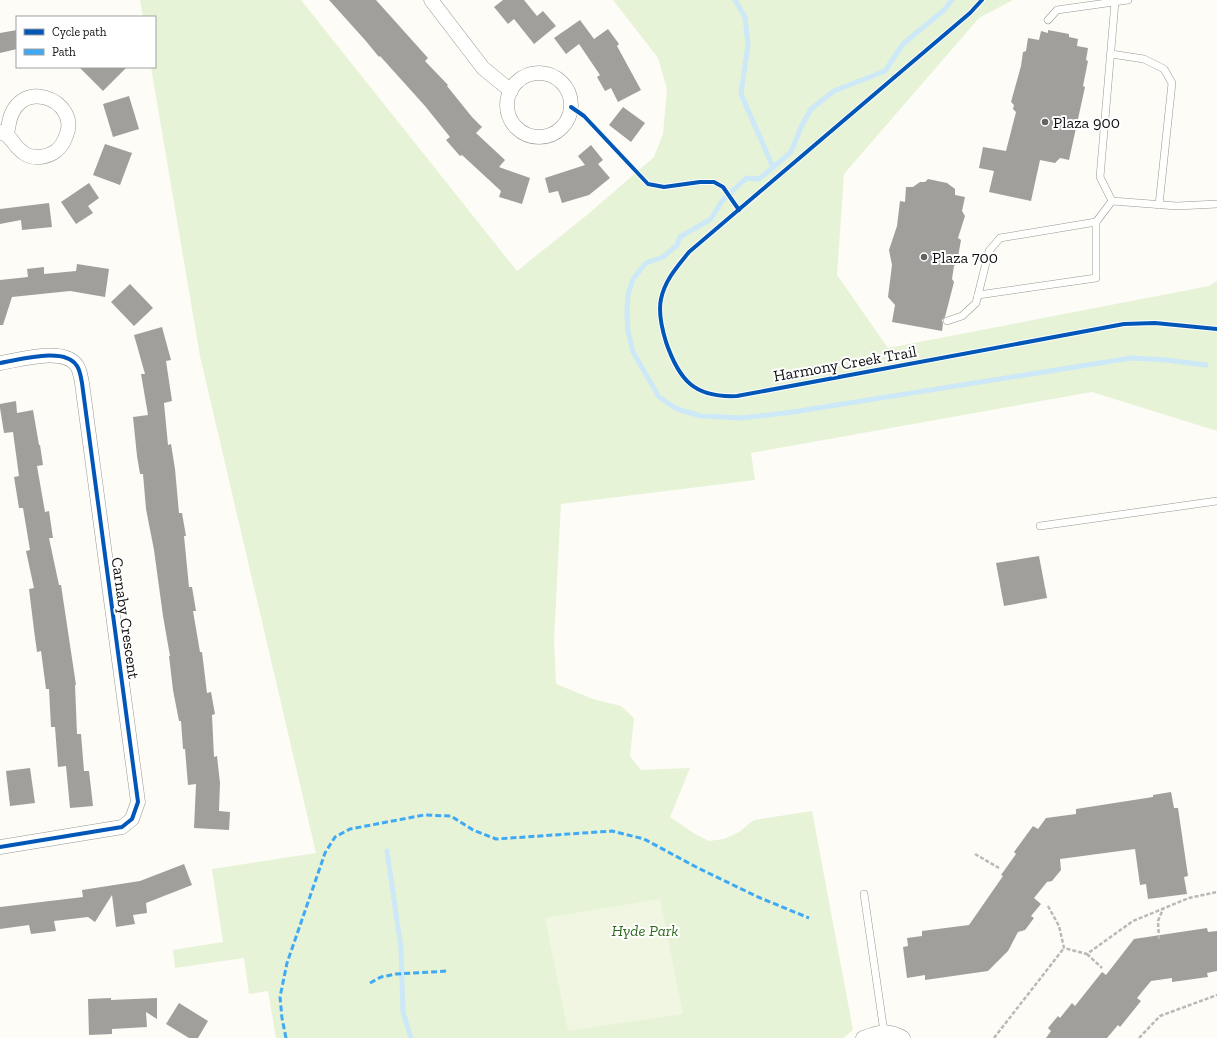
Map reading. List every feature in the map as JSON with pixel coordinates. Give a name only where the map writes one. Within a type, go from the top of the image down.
[{"type":"street","points":[[431,0],[483,68],[511,91]]},
{"type":"street","points":[[537,74],[548,75],[559,80],[566,88],[570,97],[571,107],[569,118],[554,134],[543,137],[527,135],[518,129],[508,114],[508,101],[511,91],[516,83],[526,77],[537,74]]},
{"type":"street","points":[[33,97],[48,98],[54,101],[62,108],[68,122],[68,132],[63,144],[55,152],[38,157],[28,155],[19,150],[9,136],[2,132],[8,129],[9,118],[20,102],[33,97]]},
{"type":"street","name":"Carnaby Crescent","points":[[0,363],[55,355],[68,358],[77,366],[82,383],[138,802],[132,819],[122,828],[0,847]]},
{"type":"street","points":[[863,1038],[878,1032],[890,1032],[903,1038]]},
{"type":"lane","points":[[1048,20],[1056,10],[1128,0]]},
{"type":"lane","points":[[1112,201],[1100,177],[1115,2]]},
{"type":"lane","points":[[1111,54],[1144,59],[1164,69],[1172,83],[1159,205]]},
{"type":"lane","points":[[1112,201],[1177,206],[1217,204]]},
{"type":"lane","points":[[978,295],[1096,278],[1096,222],[1112,201]]},
{"type":"lane","points":[[947,321],[962,316],[976,303],[989,252],[1000,238],[1096,222]]},
{"type":"lane","points":[[1040,526],[1217,501]]},
{"type":"lane","points":[[864,894],[884,1032]]},
{"type":"path","points":[[975,854],[999,868]]},
{"type":"path","points":[[1087,954],[1133,921],[1189,898],[1217,892]]},
{"type":"path","points":[[994,1038],[1064,948],[1060,926],[1048,906]]},
{"type":"path","points":[[1159,939],[1158,921],[1163,909]]},
{"type":"path","points":[[1064,948],[1087,954],[1102,968]]},
{"type":"path","points":[[1140,1038],[1160,1016],[1217,995]]},
{"type":"green space","name":"Hyde Park","points":[[140,0],[301,0],[517,271],[587,215],[654,157],[663,134],[667,89],[658,58],[613,0],[1013,0],[979,18],[844,174],[837,275],[888,348],[1209,286],[1217,281],[1217,431],[1092,392],[751,453],[755,480],[561,504],[554,641],[556,684],[593,699],[621,706],[634,718],[630,756],[641,770],[690,768],[670,817],[695,834],[709,841],[724,839],[739,832],[754,820],[812,811],[853,1030],[843,1038],[276,1038],[268,991],[249,994],[244,958],[175,968],[173,950],[223,942],[212,869],[316,853],[200,356],[151,68],[156,68],[156,16],[143,16]]},
{"type":"green space","name":"Hyde Park","points":[[660,899],[683,1014],[568,1031],[545,918]]},
{"type":"building","points":[[329,0],[376,0],[428,58],[425,61],[448,85],[447,86],[472,117],[482,127],[476,133],[505,160],[499,167],[530,178],[522,204],[499,197],[501,191],[462,155],[460,156],[446,140],[450,137],[425,106],[380,56],[379,57]]},
{"type":"building","points":[[503,0],[524,0],[537,16],[543,11],[556,26],[534,44],[514,19],[508,24],[494,7]]},
{"type":"building","points":[[580,20],[594,39],[608,29],[619,44],[617,46],[641,90],[618,102],[611,88],[605,91],[597,77],[600,75],[579,44],[566,54],[554,38]]},
{"type":"building","points":[[16,30],[16,49],[0,53],[0,33]]},
{"type":"building","name":"Plaza 900","points":[[1048,30],[1069,34],[1069,37],[1078,39],[1077,46],[1088,48],[1086,60],[1088,61],[1083,86],[1085,87],[1069,160],[1060,158],[1055,163],[1040,160],[1031,201],[989,192],[994,171],[979,168],[983,147],[1006,151],[1016,112],[1013,109],[1014,105],[1011,102],[1021,66],[1023,52],[1026,51],[1028,38],[1039,40],[1041,31],[1048,33]]},
{"type":"building","points":[[80,68],[126,68],[103,91]]},
{"type":"building","points":[[129,96],[139,129],[113,137],[103,104]]},
{"type":"building","points":[[623,107],[645,123],[631,142],[609,125]]},
{"type":"building","points":[[105,144],[132,153],[120,185],[93,175]]},
{"type":"building","points":[[591,145],[603,160],[598,164],[610,178],[589,195],[562,203],[558,191],[549,193],[545,178],[585,165],[578,156]]},
{"type":"building","name":"Plaza 700","points":[[928,179],[947,183],[955,189],[955,195],[965,197],[962,211],[965,216],[958,238],[961,240],[957,263],[954,266],[952,279],[954,282],[945,317],[942,320],[942,331],[892,322],[895,305],[888,297],[892,265],[889,250],[897,226],[900,201],[905,202],[906,187],[913,187],[920,182],[925,182]]},
{"type":"building","points":[[89,183],[99,198],[88,206],[93,213],[76,224],[61,202]]},
{"type":"building","points":[[49,203],[52,227],[22,230],[21,220],[0,224],[0,209]]},
{"type":"building","points":[[77,264],[109,269],[105,297],[70,291],[12,297],[3,325],[0,325],[0,280],[28,277],[27,269],[44,267],[44,274],[76,271]]},
{"type":"building","points":[[130,284],[153,308],[134,326],[111,302]]},
{"type":"building","points":[[162,327],[171,360],[166,361],[172,401],[164,403],[168,445],[171,444],[179,513],[182,513],[186,536],[184,536],[189,587],[192,587],[196,611],[193,611],[200,652],[202,652],[207,693],[211,692],[215,714],[212,715],[214,757],[217,756],[220,783],[219,811],[230,812],[229,830],[194,828],[196,784],[188,785],[181,721],[179,721],[173,690],[170,656],[154,550],[146,509],[143,474],[140,474],[137,456],[133,417],[148,415],[141,374],[145,374],[134,335]]},
{"type":"building","points":[[16,401],[17,413],[33,410],[40,445],[43,465],[37,466],[45,512],[49,511],[53,538],[49,538],[59,585],[61,585],[76,685],[77,734],[81,734],[84,771],[89,771],[93,806],[70,808],[66,766],[58,767],[55,727],[51,727],[49,689],[46,689],[41,651],[37,652],[34,630],[29,589],[34,588],[26,551],[30,550],[23,508],[19,508],[14,477],[19,476],[13,432],[4,433],[0,408],[0,404]]},
{"type":"building","points":[[1039,556],[1047,598],[1004,606],[996,563]]},
{"type":"building","points":[[30,768],[35,803],[10,806],[6,771]]},
{"type":"building","points":[[1171,792],[1174,808],[1178,808],[1188,876],[1184,877],[1187,894],[1148,899],[1146,884],[1140,885],[1135,849],[1060,859],[1061,870],[1052,881],[1047,882],[1034,898],[1041,904],[1031,916],[1034,918],[1025,930],[1018,932],[1008,951],[988,971],[925,980],[925,975],[907,978],[903,947],[908,946],[907,938],[922,936],[922,931],[969,925],[1003,876],[1001,875],[1016,854],[1014,852],[1033,826],[1038,829],[1046,818],[1076,814],[1076,809],[1153,797],[1153,795]]},
{"type":"building","points":[[184,864],[192,885],[146,903],[147,913],[133,915],[135,924],[116,927],[112,895],[95,922],[88,917],[54,921],[56,931],[31,934],[29,925],[0,929],[0,907],[83,897],[82,890],[140,881]]},
{"type":"building","points":[[1207,928],[1208,932],[1217,931],[1217,971],[1207,973],[1208,977],[1172,982],[1172,978],[1151,981],[1137,998],[1141,1001],[1120,1027],[1118,1025],[1107,1038],[1046,1038],[1051,1031],[1048,1028],[1058,1016],[1060,1018],[1072,1003],[1075,1006],[1102,972],[1106,975],[1134,939]]},
{"type":"building","points":[[111,998],[111,1000],[157,998],[157,1019],[146,1012],[147,1027],[112,1029],[112,1034],[89,1035],[88,999]]},
{"type":"building","points":[[179,1003],[208,1021],[198,1038],[189,1038],[166,1024]]},
{"type":"waterway","points":[[735,0],[745,17],[748,45],[741,94],[773,167]]},
{"type":"waterway","points":[[952,0],[944,10],[903,44],[885,71],[834,91],[811,109],[801,127],[791,152],[759,179],[747,178],[742,182],[722,201],[711,219],[680,237],[677,245],[663,257],[646,263],[633,279],[628,294],[628,331],[633,352],[659,397],[677,409],[701,416],[742,418],[793,412],[1131,358],[1166,360],[1206,365]]},
{"type":"waterway","points":[[387,851],[401,948],[403,1012],[411,1038]]},
{"type":"marked path","points":[[286,1038],[280,997],[287,963],[325,853],[335,837],[350,829],[424,815],[451,816],[473,830],[496,839],[612,831],[644,839],[698,868],[758,897],[809,918]]},
{"type":"marked path","points":[[370,983],[381,977],[396,974],[448,971]]},
{"type":"cycle path","name":"Harmony Creek Trail","points":[[982,0],[970,13],[689,252],[680,263],[665,286],[661,299],[660,315],[666,342],[671,355],[683,376],[690,384],[699,390],[722,396],[737,396],[1124,324],[1155,323],[1217,329]]},
{"type":"cycle path","points":[[571,107],[584,116],[648,184],[664,187],[700,182],[714,182],[723,187],[739,210]]},
{"type":"cycle path","points":[[0,363],[30,357],[52,355],[71,360],[80,372],[138,802],[132,819],[122,827],[0,847]]},
{"type":"place","name":"Plaza 900","points":[[1045,122]]},
{"type":"place","name":"Plaza 700","points":[[924,257]]}]
